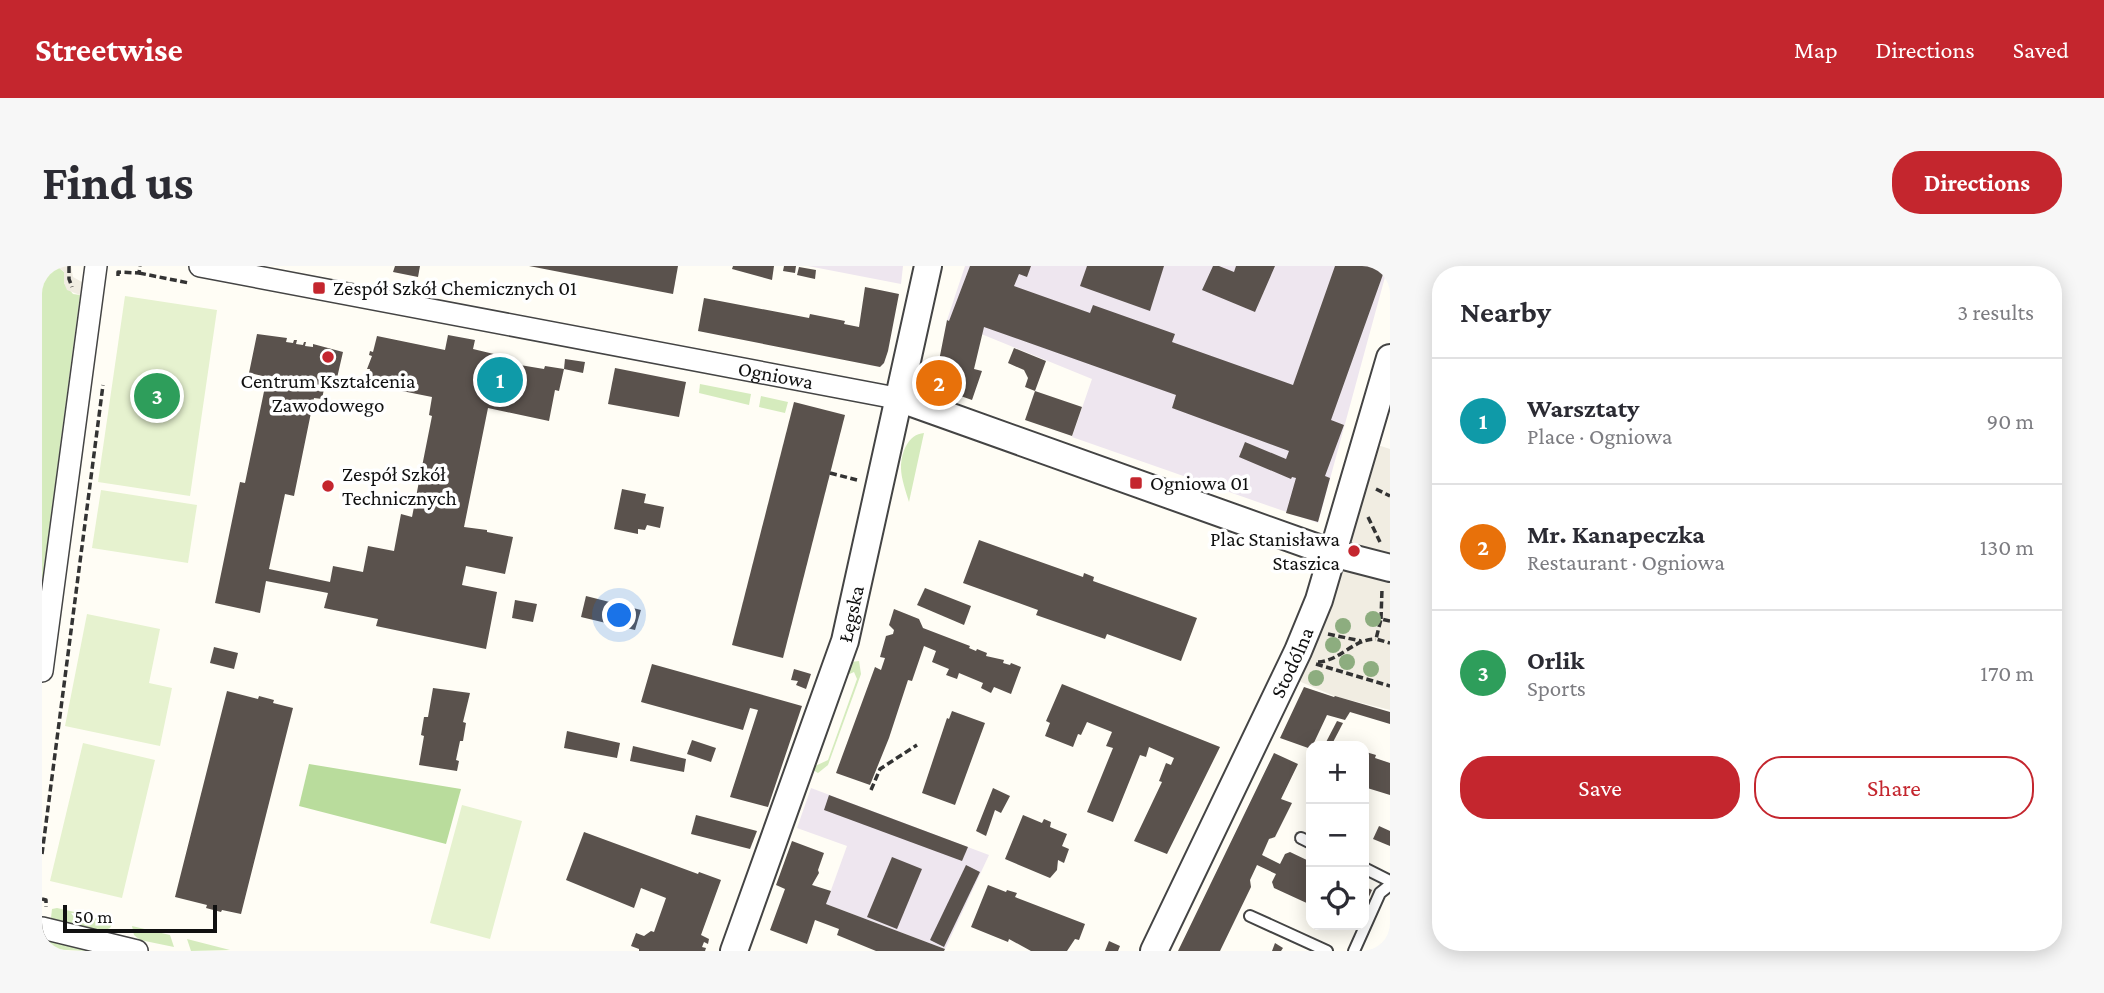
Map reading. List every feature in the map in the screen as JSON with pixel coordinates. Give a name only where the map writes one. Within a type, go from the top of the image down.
[{"type":"street","points":[[42,671],[96,266]]},
{"type":"street","name":"Ogniowa","points":[[200,266],[901,399],[1332,553],[1386,577]]},
{"type":"street","name":"Łęgska","points":[[734,951],[845,640],[901,399],[928,266]]},
{"type":"street","name":"Stodólna","points":[[1154,951],[1298,651],[1319,600],[1390,358]]},
{"type":"street","points":[[42,928],[137,951]]},
{"type":"lane","points":[[1354,951],[1380,893],[1390,883],[1369,871]]},
{"type":"lane","points":[[1250,916],[1327,951]]},
{"type":"path","points":[[42,854],[104,374]]},
{"type":"path","points":[[830,473],[866,482]]},
{"type":"path","points":[[1369,485],[1390,496]]},
{"type":"path","points":[[1366,508],[1371,525],[1381,542]]},
{"type":"path","points":[[1376,639],[1386,577]]},
{"type":"path","points":[[1381,619],[1390,621]]},
{"type":"path","points":[[1325,633],[1360,641],[1376,639],[1390,643]]},
{"type":"path","points":[[1360,641],[1326,662],[1311,662],[1390,686]]},
{"type":"path","points":[[872,790],[880,769],[916,745]]},
{"type":"shaded area","points":[[42,266],[71,266],[73,277],[82,282],[80,295],[67,290],[64,272],[58,267],[42,278]]},
{"type":"shaded area","points":[[808,266],[903,266],[901,284]]},
{"type":"shaded area","points":[[965,266],[1388,266],[1318,523],[1072,437],[1092,379],[947,320]]},
{"type":"shaded area","name":"Plac Stanisława Staszica","points":[[1353,437],[1390,449],[1390,710],[1334,696],[1275,671],[1301,615]]},
{"type":"shaded area","points":[[811,788],[989,855],[945,949],[826,904],[847,846],[797,828]]},
{"type":"green space","points":[[58,267],[64,272],[64,283],[73,294],[80,295],[42,583],[42,278]]},
{"type":"green space","points":[[125,296],[217,310],[190,496],[98,482]]},
{"type":"green space","points":[[700,384],[751,394],[749,405],[699,393]]},
{"type":"green space","points":[[761,396],[788,402],[785,413],[759,407]]},
{"type":"green space","points":[[924,433],[909,502],[902,476],[902,456],[906,445],[918,434]]},
{"type":"green space","points":[[101,490],[197,505],[188,563],[92,548]]},
{"type":"green space","points":[[87,614],[160,629],[149,683],[172,688],[160,746],[65,726]]},
{"type":"green space","points":[[859,661],[861,674],[828,765],[818,773],[813,767],[828,760],[857,679],[854,672],[845,676],[851,662]]},
{"type":"green space","points":[[83,743],[155,760],[122,898],[50,881]]},
{"type":"green space","points":[[309,764],[461,789],[446,844],[299,806]]},
{"type":"green space","points":[[462,805],[522,821],[490,939],[430,923]]},
{"type":"green space","points":[[52,909],[114,921],[110,928],[103,931],[51,918]]},
{"type":"green space","points":[[132,926],[170,935],[174,947],[140,940],[134,935]]},
{"type":"green space","points":[[187,939],[230,950],[191,951]]},
{"type":"green space","points":[[48,941],[86,950],[87,951],[46,949]]},
{"type":"building","points":[[395,266],[420,266],[418,277],[393,272]]},
{"type":"building","points":[[529,266],[678,266],[673,294]]},
{"type":"building","points":[[733,266],[774,266],[772,280],[732,269]]},
{"type":"building","points":[[784,266],[796,266],[795,273],[783,271]]},
{"type":"building","points":[[970,266],[1031,266],[1027,277],[1019,274],[1014,286],[1090,313],[1093,305],[1175,334],[1172,342],[1293,385],[1335,266],[1386,266],[1331,420],[1344,425],[1325,476],[1330,478],[1318,522],[1286,513],[1296,478],[1291,479],[1239,457],[1245,442],[1286,459],[1289,451],[1172,408],[1176,395],[984,327],[974,369],[982,371],[972,400],[938,388],[935,381],[947,320],[949,321]]},
{"type":"building","points":[[1087,266],[1164,266],[1150,311],[1080,286]]},
{"type":"building","points":[[1213,266],[1234,272],[1236,266],[1275,266],[1255,312],[1202,290]]},
{"type":"building","points":[[799,267],[816,270],[815,279],[797,275]]},
{"type":"building","points":[[865,287],[899,294],[888,351],[880,367],[698,331],[704,298],[809,318],[810,314],[845,321],[844,324],[859,327]]},
{"type":"building","points":[[257,334],[287,338],[286,342],[293,343],[297,340],[296,344],[303,345],[306,342],[305,346],[313,347],[313,344],[343,352],[334,391],[324,389],[322,399],[314,398],[294,496],[285,494],[269,569],[330,582],[333,566],[363,572],[368,546],[394,551],[401,514],[412,517],[432,416],[429,415],[432,397],[367,384],[370,369],[367,369],[372,356],[369,355],[370,351],[373,352],[377,336],[445,350],[448,335],[475,340],[473,349],[498,355],[496,361],[544,369],[545,366],[564,369],[559,391],[555,390],[549,421],[488,408],[464,527],[513,537],[505,574],[466,566],[462,585],[497,592],[486,649],[376,626],[378,619],[324,608],[328,593],[266,581],[260,613],[215,603],[240,482],[245,483],[267,377],[249,373]]},
{"type":"building","points":[[1014,348],[1046,361],[1035,391],[1025,387],[1028,378],[1024,370],[1008,363]]},
{"type":"building","points":[[565,359],[585,362],[583,373],[564,369]]},
{"type":"building","points":[[615,368],[686,382],[679,417],[608,404]]},
{"type":"building","points":[[1035,391],[1082,407],[1072,436],[1025,420]]},
{"type":"building","points":[[794,402],[845,415],[783,658],[732,645]]},
{"type":"building","points":[[622,489],[646,494],[644,503],[664,507],[660,528],[647,525],[645,530],[638,529],[638,534],[614,529]]},
{"type":"building","points":[[979,540],[1083,577],[1084,573],[1094,577],[1093,581],[1197,618],[1181,661],[1107,634],[1105,639],[1036,615],[1038,610],[963,583]]},
{"type":"building","points":[[925,588],[971,606],[964,625],[917,605]]},
{"type":"building","points":[[586,596],[641,610],[635,630],[581,617]]},
{"type":"building","points":[[515,600],[537,604],[533,622],[512,618]]},
{"type":"building","points":[[894,609],[919,619],[923,628],[970,646],[969,648],[976,651],[977,649],[987,653],[986,656],[1004,660],[1003,663],[1021,667],[1011,694],[994,687],[991,693],[981,688],[983,683],[959,673],[957,679],[946,675],[949,669],[932,662],[936,651],[924,646],[912,681],[908,680],[870,785],[836,773],[875,667],[881,670],[885,658],[880,657],[886,636],[893,634],[894,630],[889,625]]},
{"type":"building","points":[[214,647],[238,653],[234,669],[210,663]]},
{"type":"building","points":[[652,664],[802,706],[768,807],[730,797],[758,710],[750,708],[743,730],[641,702]]},
{"type":"building","points":[[794,669],[811,674],[806,689],[796,685],[798,681],[791,680]]},
{"type":"building","points":[[1062,684],[1220,747],[1167,854],[1134,841],[1162,782],[1159,781],[1166,763],[1171,765],[1174,758],[1149,747],[1146,757],[1140,755],[1113,822],[1087,812],[1113,748],[1106,746],[1112,732],[1087,722],[1073,747],[1045,736],[1050,723],[1046,721]]},
{"type":"building","points":[[1304,687],[1390,712],[1390,724],[1350,712],[1345,720],[1327,715],[1315,741],[1306,741],[1306,747],[1280,738]]},
{"type":"building","points":[[433,688],[470,693],[463,722],[466,723],[463,741],[460,741],[456,760],[459,761],[457,771],[419,765],[424,717],[428,717]]},
{"type":"building","points":[[227,691],[258,699],[259,696],[293,708],[241,914],[221,912],[206,908],[207,905],[175,897]]},
{"type":"building","points":[[952,711],[985,723],[955,805],[922,793],[947,718],[949,719]]},
{"type":"building","points":[[1337,721],[1343,723],[1334,741],[1327,741]]},
{"type":"building","points":[[567,731],[620,743],[617,758],[564,748]]},
{"type":"building","points":[[692,740],[716,748],[711,762],[687,754]]},
{"type":"building","points":[[633,746],[686,759],[684,772],[630,761]]},
{"type":"building","points":[[1274,753],[1298,764],[1281,799],[1292,803],[1275,837],[1269,839],[1262,855],[1280,864],[1285,854],[1290,852],[1306,860],[1306,903],[1274,888],[1272,882],[1276,874],[1257,865],[1250,880],[1251,887],[1220,951],[1178,951]]},
{"type":"building","points":[[1369,753],[1390,763],[1390,795],[1369,789]]},
{"type":"building","points":[[993,788],[1010,796],[1001,813],[995,810],[986,836],[976,831]]},
{"type":"building","points":[[829,795],[968,847],[962,861],[824,810]]},
{"type":"building","points":[[696,815],[757,831],[750,849],[691,834]]},
{"type":"building","points":[[1023,815],[1042,823],[1044,819],[1051,822],[1050,827],[1067,834],[1062,846],[1069,849],[1064,863],[1058,860],[1057,870],[1050,878],[1005,859]]},
{"type":"building","points":[[1379,826],[1390,831],[1390,846],[1373,839]]},
{"type":"building","points":[[584,832],[721,880],[701,935],[709,939],[708,944],[704,942],[702,947],[706,948],[705,951],[639,951],[631,946],[636,933],[644,936],[654,932],[666,898],[641,888],[634,908],[566,880]]},
{"type":"building","points":[[792,841],[824,853],[819,873],[812,885],[831,891],[826,904],[945,949],[944,951],[876,951],[837,935],[839,929],[815,920],[807,944],[770,930],[785,889],[776,885]]},
{"type":"building","points":[[892,857],[922,869],[897,929],[867,917]]},
{"type":"building","points":[[966,865],[980,872],[944,947],[930,940]]},
{"type":"building","points":[[988,885],[1017,893],[1015,897],[1085,924],[1079,940],[1075,939],[1067,951],[1031,951],[1009,939],[1008,942],[971,927]]},
{"type":"building","points":[[1109,941],[1120,946],[1118,951],[1105,951]]},
{"type":"building","points":[[1275,943],[1283,948],[1281,951],[1272,951]]},
{"type":"place","name":"Zespół Szkół Chemicznych 01","points":[[319,288]]},
{"type":"place","name":"Centrum Kształcenia Zawodowego","points":[[328,357]]},
{"type":"place","name":"Warsztaty","points":[[500,380]]},
{"type":"place","name":"Mr. Kanapeczka","points":[[939,383]]},
{"type":"place","name":"Orlik","points":[[157,396]]},
{"type":"place","name":"Ogniowa 01","points":[[1136,483]]},
{"type":"place","name":"Zespół Szkół Technicznych","points":[[328,486]]},
{"type":"place","name":"Plac Stanisława Staszica","points":[[1354,551]]}]
